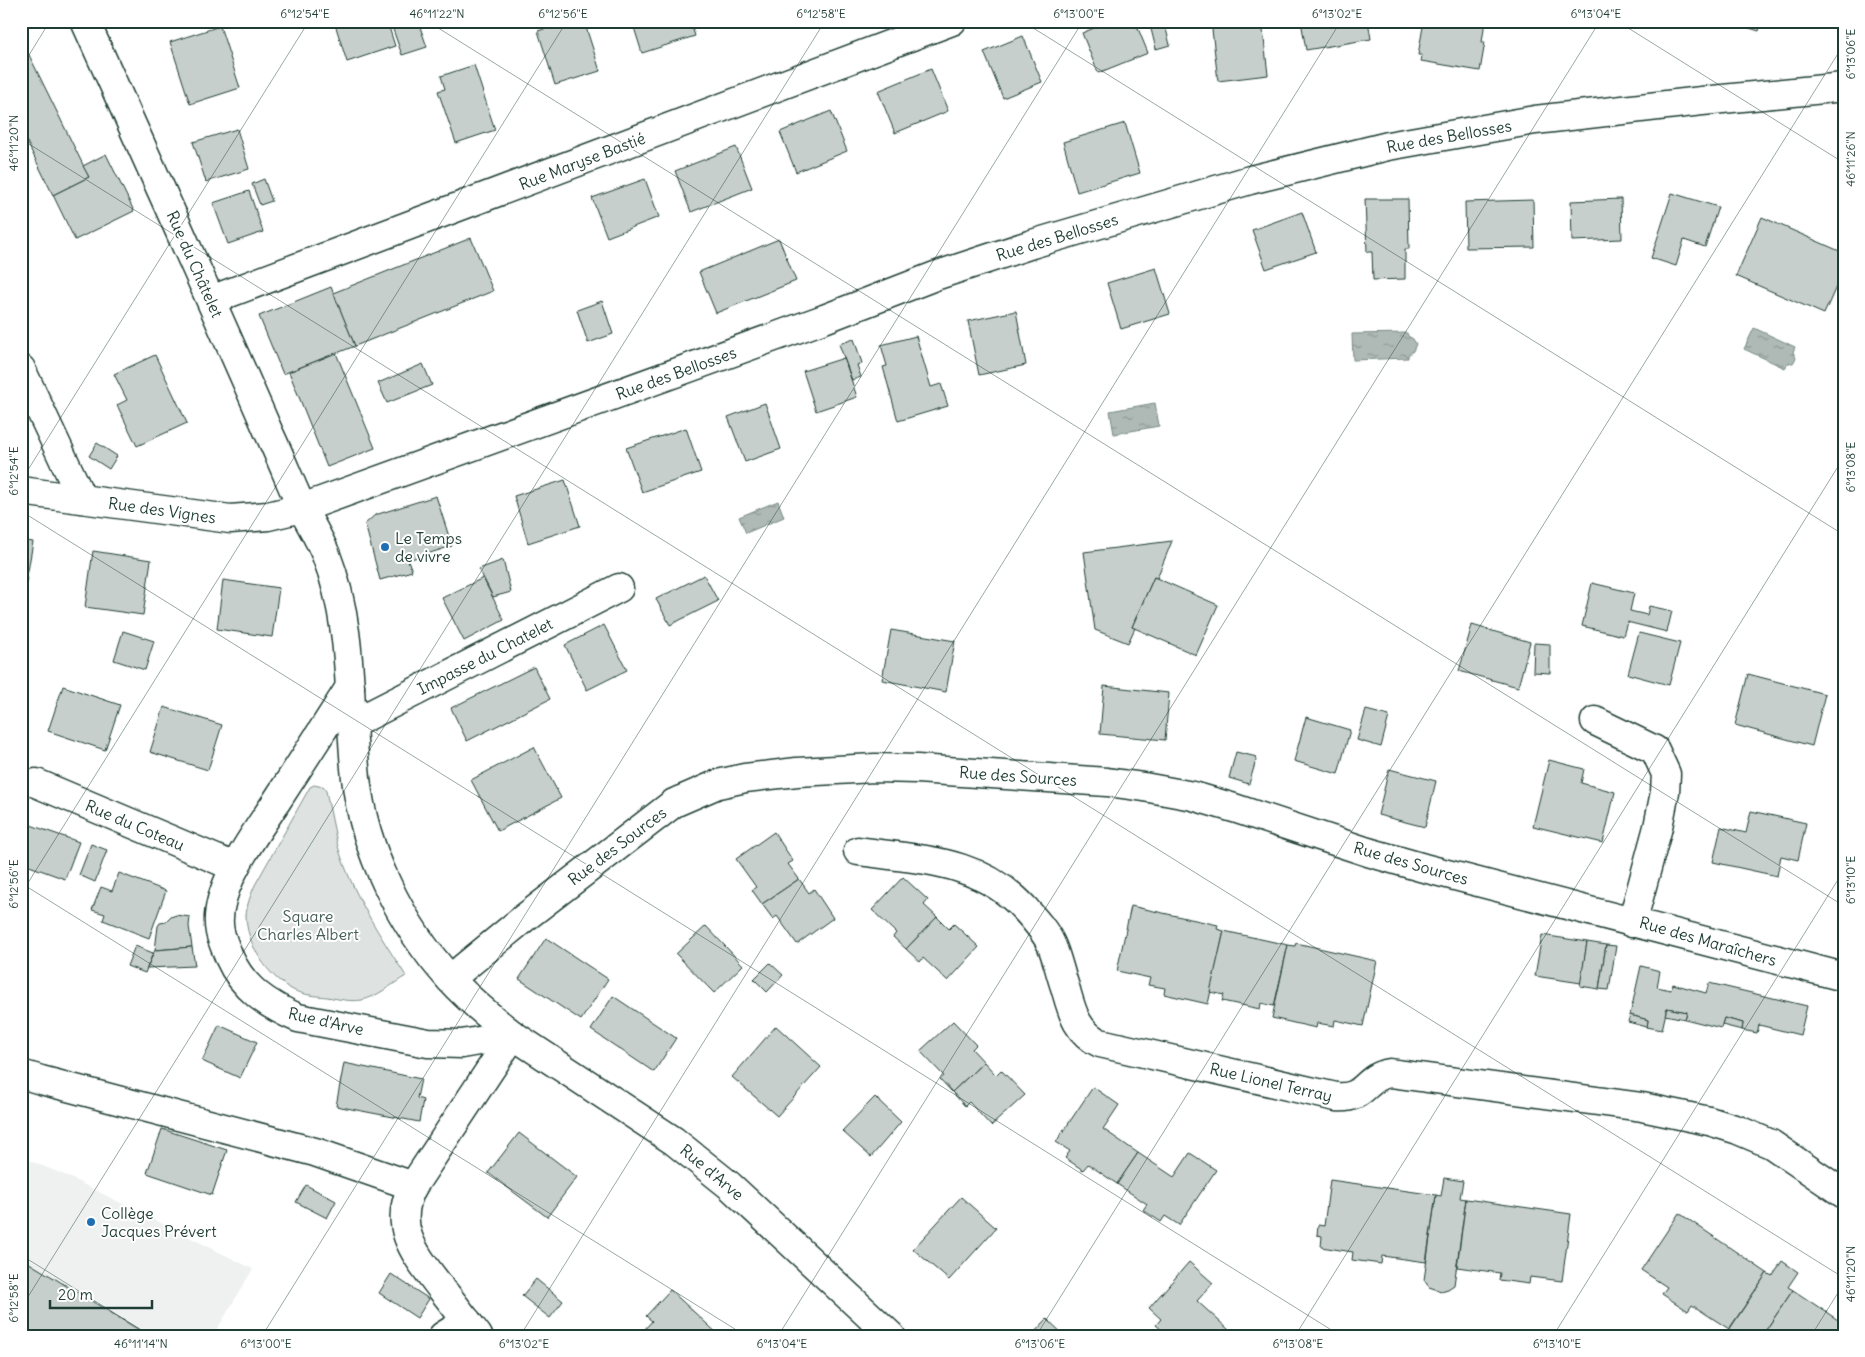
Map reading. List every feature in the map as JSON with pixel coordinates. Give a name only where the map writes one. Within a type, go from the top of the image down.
[{"type":"street","name":"Rue du Châtelet","points":[[85,21],[211,300],[302,508]]},
{"type":"street","name":"Rue Maryse Bastié","points":[[211,300],[952,21]]},
{"type":"street","name":"Rue des Bellosses","points":[[302,508],[824,319],[935,276],[1041,241],[1250,180],[1388,146],[1535,120],[1844,87]]},
{"type":"street","points":[[21,369],[82,499]]},
{"type":"street","name":"Rue des Vignes","points":[[21,491],[230,520],[268,516],[302,508]]},
{"type":"street","name":"Rue d'Arve","points":[[302,508],[325,552],[344,618],[356,780],[365,826],[379,866],[396,901],[417,937],[450,979],[494,1021],[674,1141],[723,1179],[891,1336]]},
{"type":"street","name":"Impasse du Chatelet","points":[[352,724],[618,588]]},
{"type":"street","name":"Rue d'Arve","points":[[350,687],[235,867],[223,893],[219,917],[220,932],[234,968],[241,979],[256,995],[298,1018],[428,1042],[462,1044],[513,1035]]},
{"type":"street","name":"Rue des Maraîchers","points":[[1595,721],[1655,750],[1666,774],[1658,827],[1632,922],[1844,977]]},
{"type":"street","name":"Rue des Sources","points":[[450,979],[530,913],[674,803],[704,789],[731,781],[797,772],[832,770],[917,769],[1107,782],[1163,790],[1234,808],[1368,852],[1424,868],[1632,922]]},
{"type":"street","name":"Rue du Coteau","points":[[36,783],[235,867]]},
{"type":"street","name":"Rue Lionel Terray","points":[[858,851],[959,866],[976,873],[1008,892],[1035,920],[1048,939],[1075,1020],[1085,1033],[1100,1043],[1336,1097],[1354,1096],[1376,1077],[1390,1073],[1669,1112],[1724,1125],[1760,1139],[1781,1150],[1844,1194]]},
{"type":"street","points":[[443,1336],[472,1328],[420,1261],[410,1243],[406,1234],[404,1216],[407,1199],[413,1186],[513,1035]]},
{"type":"street","points":[[21,1074],[315,1152],[413,1186]]},
{"type":"shaded area","name":"Collège Jacques Prévert","points":[[21,1157],[67,1176],[253,1269],[213,1336],[21,1336]]},
{"type":"green space","name":"Square Charles Albert","points":[[314,785],[323,787],[326,791],[337,843],[358,896],[406,976],[379,993],[362,1000],[306,994],[293,990],[275,977],[260,959],[254,948],[247,926],[247,907],[255,885],[310,787]]},
{"type":"water","points":[[1754,328],[1795,347],[1793,352],[1796,358],[1793,363],[1788,363],[1785,368],[1744,349]]},
{"type":"water","points":[[1407,333],[1416,344],[1408,358],[1353,360],[1352,334]]},
{"type":"water","points":[[1155,403],[1159,426],[1114,434],[1110,411]]},
{"type":"water","points":[[778,501],[784,517],[746,533],[739,517]]},
{"type":"building","points":[[334,21],[387,21],[395,46],[347,62]]},
{"type":"building","points":[[390,21],[418,21],[427,47],[402,55]]},
{"type":"building","points":[[568,21],[584,21],[600,71],[555,85],[538,31]]},
{"type":"building","points":[[632,21],[690,21],[695,36],[642,53]]},
{"type":"building","points":[[1111,21],[1135,21],[1148,53],[1098,73],[1082,33]]},
{"type":"building","points":[[1149,21],[1164,21],[1170,45],[1156,49]]},
{"type":"building","points":[[1211,21],[1262,21],[1268,75],[1218,81]]},
{"type":"building","points":[[1301,21],[1368,21],[1371,39],[1306,50]]},
{"type":"building","points":[[1424,21],[1485,21],[1482,42],[1485,42],[1480,71],[1421,61],[1422,55],[1418,55]]},
{"type":"building","points":[[1727,21],[1762,21],[1759,31]]},
{"type":"building","points":[[220,26],[240,88],[190,104],[170,42]]},
{"type":"building","points":[[1023,36],[1042,82],[1003,98],[984,52]]},
{"type":"building","points":[[21,39],[29,55],[21,59]]},
{"type":"building","points":[[29,55],[89,177],[53,195],[21,130],[21,59]]},
{"type":"building","points":[[474,65],[495,130],[456,143],[438,91],[445,89],[441,76]]},
{"type":"building","points":[[931,69],[948,111],[895,133],[878,91]]},
{"type":"building","points":[[831,111],[847,151],[796,172],[780,132]]},
{"type":"building","points":[[1125,123],[1140,173],[1077,192],[1063,142]]},
{"type":"building","points":[[237,129],[249,169],[206,182],[193,142]]},
{"type":"building","points":[[736,147],[752,188],[691,212],[675,171]]},
{"type":"building","points":[[106,154],[134,211],[75,240],[53,195],[89,177],[83,166]]},
{"type":"building","points":[[264,179],[272,201],[260,205],[252,184]]},
{"type":"building","points":[[645,179],[659,217],[607,237],[592,198]]},
{"type":"building","points":[[249,191],[263,232],[228,244],[213,203]]},
{"type":"building","points":[[1672,193],[1718,207],[1705,247],[1684,240],[1676,266],[1651,258]]},
{"type":"building","points":[[1365,199],[1408,199],[1409,249],[1405,249],[1405,279],[1373,280],[1372,252],[1367,252]]},
{"type":"building","points":[[1621,199],[1622,239],[1572,241],[1571,201]]},
{"type":"building","points":[[1533,200],[1534,247],[1466,248],[1465,202]]},
{"type":"building","points":[[1302,212],[1316,252],[1266,269],[1252,230]]},
{"type":"building","points":[[1762,217],[1844,253],[1844,269],[1824,314],[1736,276]]},
{"type":"building","points":[[471,238],[493,291],[355,346],[333,293]]},
{"type":"building","points":[[779,239],[796,281],[716,313],[699,272]]},
{"type":"building","points":[[1156,268],[1170,314],[1121,329],[1107,283]]},
{"type":"building","points":[[331,287],[355,346],[283,374],[259,316]]},
{"type":"building","points":[[602,301],[613,334],[588,343],[577,310]]},
{"type":"building","points":[[1016,311],[1026,365],[979,375],[968,321]]},
{"type":"building","points":[[916,336],[931,387],[941,384],[948,406],[898,421],[883,367],[887,366],[881,345]]},
{"type":"building","points":[[854,339],[862,363],[857,365],[861,377],[852,380],[839,344]]},
{"type":"building","points":[[336,353],[375,448],[327,467],[289,372]]},
{"type":"building","points":[[155,355],[187,423],[137,446],[117,405],[127,400],[114,374]]},
{"type":"building","points":[[844,358],[857,397],[816,411],[803,371]]},
{"type":"building","points":[[423,364],[432,385],[387,403],[378,383]]},
{"type":"building","points":[[765,403],[781,449],[745,462],[728,417]]},
{"type":"building","points":[[686,428],[701,472],[642,492],[626,448]]},
{"type":"building","points":[[97,443],[117,456],[109,469],[89,456]]},
{"type":"building","points":[[565,480],[580,526],[528,543],[514,496]]},
{"type":"building","points":[[436,496],[452,546],[408,560],[412,571],[380,580],[365,524],[375,515]]},
{"type":"building","points":[[21,540],[33,542],[25,589],[21,588]]},
{"type":"building","points":[[1172,541],[1157,578],[1154,577],[1132,627],[1135,628],[1128,643],[1095,630],[1084,552]]},
{"type":"building","points":[[93,551],[151,560],[143,615],[85,607]]},
{"type":"building","points":[[503,560],[511,592],[493,597],[479,569]]},
{"type":"building","points":[[704,575],[718,601],[670,625],[656,599]]},
{"type":"building","points":[[1154,577],[1218,605],[1196,655],[1132,627]]},
{"type":"building","points":[[483,578],[504,620],[464,641],[442,598]]},
{"type":"building","points":[[223,580],[279,588],[272,637],[217,629]]},
{"type":"building","points":[[1592,583],[1634,593],[1630,611],[1647,615],[1649,606],[1672,611],[1667,632],[1627,622],[1623,636],[1582,626]]},
{"type":"building","points":[[604,625],[627,670],[587,690],[565,645]]},
{"type":"building","points":[[1472,625],[1530,642],[1518,687],[1459,671]]},
{"type":"building","points":[[891,630],[955,641],[946,692],[882,680]]},
{"type":"building","points":[[123,631],[154,641],[145,670],[114,660]]},
{"type":"building","points":[[1639,633],[1680,643],[1669,685],[1628,674]]},
{"type":"building","points":[[1534,643],[1550,644],[1550,673],[1533,672]]},
{"type":"building","points":[[534,667],[550,699],[467,741],[451,708]]},
{"type":"building","points":[[1748,674],[1825,694],[1812,746],[1735,725]]},
{"type":"building","points":[[63,686],[120,705],[105,750],[48,731]]},
{"type":"building","points":[[1104,686],[1169,693],[1165,740],[1100,734]]},
{"type":"building","points":[[164,707],[222,725],[208,770],[150,752]]},
{"type":"building","points":[[1366,710],[1389,716],[1381,747],[1357,740]]},
{"type":"building","points":[[1306,717],[1350,730],[1338,774],[1294,761]]},
{"type":"building","points":[[534,747],[561,798],[498,831],[471,780]]},
{"type":"building","points":[[1236,752],[1257,757],[1249,784],[1229,778]]},
{"type":"building","points":[[1549,760],[1584,769],[1581,783],[1615,792],[1603,843],[1533,826]]},
{"type":"building","points":[[1389,769],[1436,781],[1425,827],[1378,815]]},
{"type":"building","points":[[1751,811],[1806,823],[1798,860],[1781,856],[1777,876],[1713,862],[1721,827],[1746,833]]},
{"type":"building","points":[[25,823],[79,842],[65,879],[21,863],[21,832]]},
{"type":"building","points":[[774,832],[793,861],[788,864],[799,879],[762,904],[752,890],[756,887],[736,859]]},
{"type":"building","points":[[91,844],[107,850],[95,882],[79,875]]},
{"type":"building","points":[[119,873],[166,891],[149,938],[103,920],[105,914],[92,910],[101,887],[112,891]]},
{"type":"building","points":[[903,877],[928,900],[924,905],[937,917],[906,949],[893,937],[896,933],[872,910]]},
{"type":"building","points":[[799,879],[809,893],[814,889],[833,918],[797,944],[777,916],[773,919],[762,904]]},
{"type":"building","points":[[1131,906],[1218,925],[1217,929],[1224,931],[1208,1004],[1164,994],[1165,988],[1148,985],[1150,978],[1117,971]]},
{"type":"building","points":[[176,915],[190,917],[189,926],[192,947],[155,950],[158,926],[160,923],[166,922]]},
{"type":"building","points":[[937,917],[949,929],[954,924],[979,947],[948,981],[923,958],[920,962],[906,949]]},
{"type":"building","points":[[706,926],[743,965],[714,993],[676,954]]},
{"type":"building","points":[[1224,931],[1288,945],[1274,1006],[1261,1003],[1260,1009],[1222,1001],[1224,995],[1210,992]]},
{"type":"building","points":[[1542,935],[1587,942],[1581,983],[1535,976]]},
{"type":"building","points":[[546,938],[608,979],[581,1020],[519,979]]},
{"type":"building","points":[[1587,942],[1606,945],[1599,989],[1580,986]]},
{"type":"building","points":[[1296,943],[1377,961],[1363,1026],[1335,1020],[1334,1026],[1317,1023],[1316,1028],[1272,1018],[1288,945],[1295,946]]},
{"type":"building","points":[[1606,945],[1616,946],[1609,990],[1599,989]]},
{"type":"building","points":[[135,946],[153,953],[145,973],[127,966]]},
{"type":"building","points":[[192,947],[195,966],[147,968],[155,950]]},
{"type":"building","points":[[770,963],[783,975],[767,992],[754,979]]},
{"type":"building","points":[[1641,966],[1660,971],[1657,987],[1671,990],[1673,984],[1706,993],[1709,983],[1807,1006],[1800,1035],[1759,1025],[1757,1033],[1742,1030],[1743,1023],[1724,1018],[1721,1028],[1685,1019],[1687,1012],[1667,1008],[1662,1030],[1647,1027],[1648,1020],[1630,1015]]},
{"type":"building","points":[[613,996],[676,1038],[654,1072],[591,1030]]},
{"type":"building","points":[[1667,1008],[1687,1012],[1685,1019],[1665,1015]]},
{"type":"building","points":[[1630,1015],[1648,1020],[1647,1027],[1628,1022]]},
{"type":"building","points":[[1724,1018],[1743,1023],[1742,1030],[1722,1025]]},
{"type":"building","points":[[953,1021],[976,1045],[972,1049],[984,1062],[952,1092],[940,1079],[944,1076],[920,1051]]},
{"type":"building","points":[[219,1025],[257,1042],[240,1078],[202,1061]]},
{"type":"building","points":[[776,1026],[821,1067],[777,1116],[732,1077]]},
{"type":"building","points":[[984,1062],[996,1075],[1001,1070],[1025,1095],[991,1126],[969,1102],[965,1106],[952,1092]]},
{"type":"building","points":[[344,1063],[421,1079],[417,1098],[423,1100],[419,1122],[336,1106]]},
{"type":"building","points":[[1093,1087],[1119,1105],[1103,1129],[1138,1153],[1117,1184],[1088,1164],[1083,1170],[1065,1158],[1070,1151],[1056,1142]]},
{"type":"building","points":[[875,1097],[901,1122],[871,1157],[842,1131]]},
{"type":"building","points":[[162,1129],[227,1150],[212,1195],[147,1173]]},
{"type":"building","points":[[519,1133],[577,1177],[547,1217],[488,1173]]},
{"type":"building","points":[[1138,1153],[1174,1177],[1190,1153],[1216,1170],[1179,1225],[1165,1216],[1161,1222],[1143,1210],[1147,1204],[1117,1184]]},
{"type":"building","points":[[1444,1178],[1463,1181],[1460,1198],[1466,1199],[1454,1285],[1441,1291],[1429,1287],[1424,1280],[1436,1195],[1441,1196]]},
{"type":"building","points":[[1330,1180],[1436,1195],[1426,1262],[1382,1256],[1381,1264],[1352,1260],[1353,1252],[1321,1247],[1322,1236],[1317,1235],[1318,1225],[1324,1226]]},
{"type":"building","points":[[306,1185],[336,1201],[327,1218],[296,1202]]},
{"type":"building","points":[[961,1197],[996,1228],[949,1280],[913,1249]]},
{"type":"building","points":[[1466,1199],[1571,1214],[1562,1281],[1530,1277],[1529,1284],[1499,1280],[1500,1273],[1457,1267]]},
{"type":"building","points":[[1679,1213],[1767,1273],[1729,1329],[1692,1305],[1688,1311],[1662,1294],[1667,1287],[1641,1270]]},
{"type":"building","points":[[21,1258],[149,1336],[26,1336],[21,1333]]},
{"type":"building","points":[[1782,1261],[1798,1272],[1788,1287],[1793,1290],[1762,1336],[1725,1336],[1767,1273],[1772,1276]]},
{"type":"building","points":[[1189,1262],[1213,1283],[1197,1301],[1229,1330],[1224,1336],[1180,1336],[1177,1334],[1176,1336],[1169,1336],[1156,1325],[1161,1319],[1149,1308]]},
{"type":"building","points":[[391,1274],[429,1299],[417,1318],[379,1293]]},
{"type":"building","points":[[536,1279],[563,1301],[550,1318],[522,1296]]},
{"type":"building","points":[[670,1290],[719,1335],[650,1336],[644,1330],[652,1321],[646,1316]]},
{"type":"building","points":[[1793,1290],[1844,1324],[1844,1336],[1762,1336]]},
{"type":"building","points":[[1047,1319],[1065,1336],[1031,1336]]},
{"type":"place","name":"Le Temps de vivre","points":[[385,547]]},
{"type":"place","name":"Collège Jacques Prévert","points":[[91,1222]]}]
